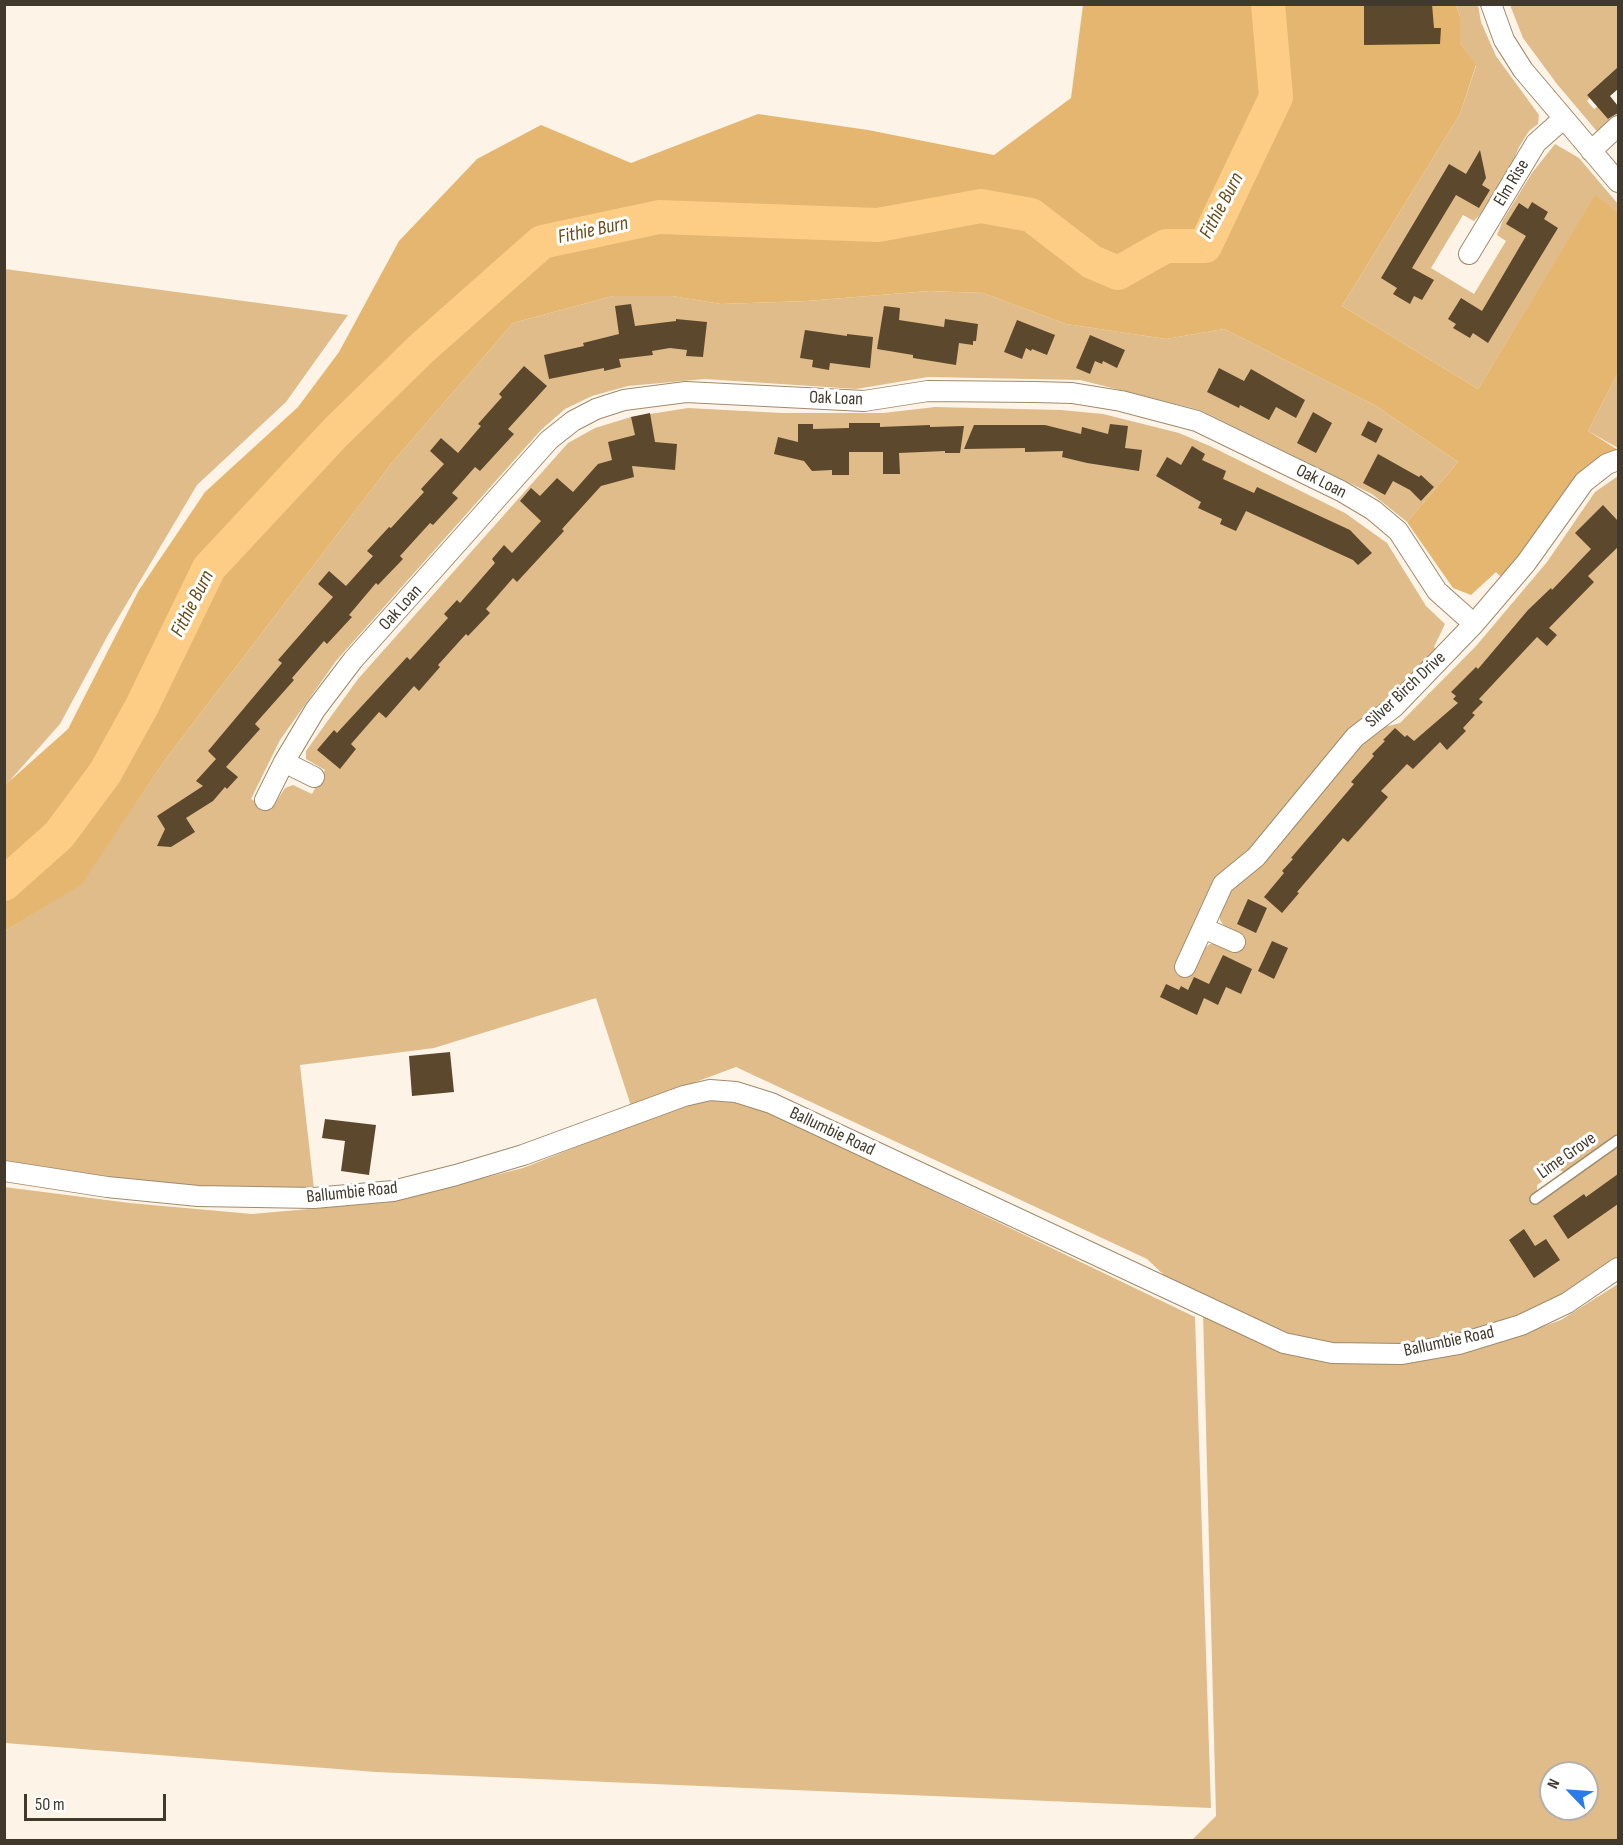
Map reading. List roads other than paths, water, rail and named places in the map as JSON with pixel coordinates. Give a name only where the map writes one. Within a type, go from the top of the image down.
[{"type":"street","points":[[1491,4],[1504,40],[1523,70],[1618,182]]},
{"type":"street","name":"Elm Rise","points":[[1469,254],[1536,143],[1563,119]]},
{"type":"street","points":[[1591,151],[1618,126]]},
{"type":"street","name":"Oak Loan","points":[[264,800],[315,710],[353,660],[549,440],[573,421],[596,409],[624,400],[686,392],[864,401],[928,391],[1072,393],[1121,401],[1197,421],[1341,491],[1373,510],[1398,531],[1437,591],[1474,624]]},
{"type":"street","name":"Silver Birch Drive","points":[[1185,967],[1223,884],[1256,857],[1355,737],[1394,707],[1474,624],[1526,563],[1584,482],[1607,464],[1618,460]]},
{"type":"street","points":[[284,762],[314,777]]},
{"type":"street","points":[[1203,928],[1235,942]]},
{"type":"street","name":"Ballumbie Road","points":[[4,1171],[107,1188],[198,1196],[314,1198],[393,1191],[523,1155],[684,1096],[710,1090],[736,1092],[771,1103],[1284,1343],[1332,1353],[1402,1354],[1459,1344],[1521,1326],[1567,1303],[1618,1268]]},
{"type":"lane","name":"Lime Grove","points":[[1535,1199],[1618,1140]]},
{"type":"waterway","name":"Fithie Burn","points":[[4,884],[59,835],[105,773],[142,706],[209,568],[335,433],[421,349],[542,242],[659,217],[878,225],[981,206],[1031,215],[1092,262],[1118,273],[1166,246],[1205,246],[1276,97],[1268,4]]}]
